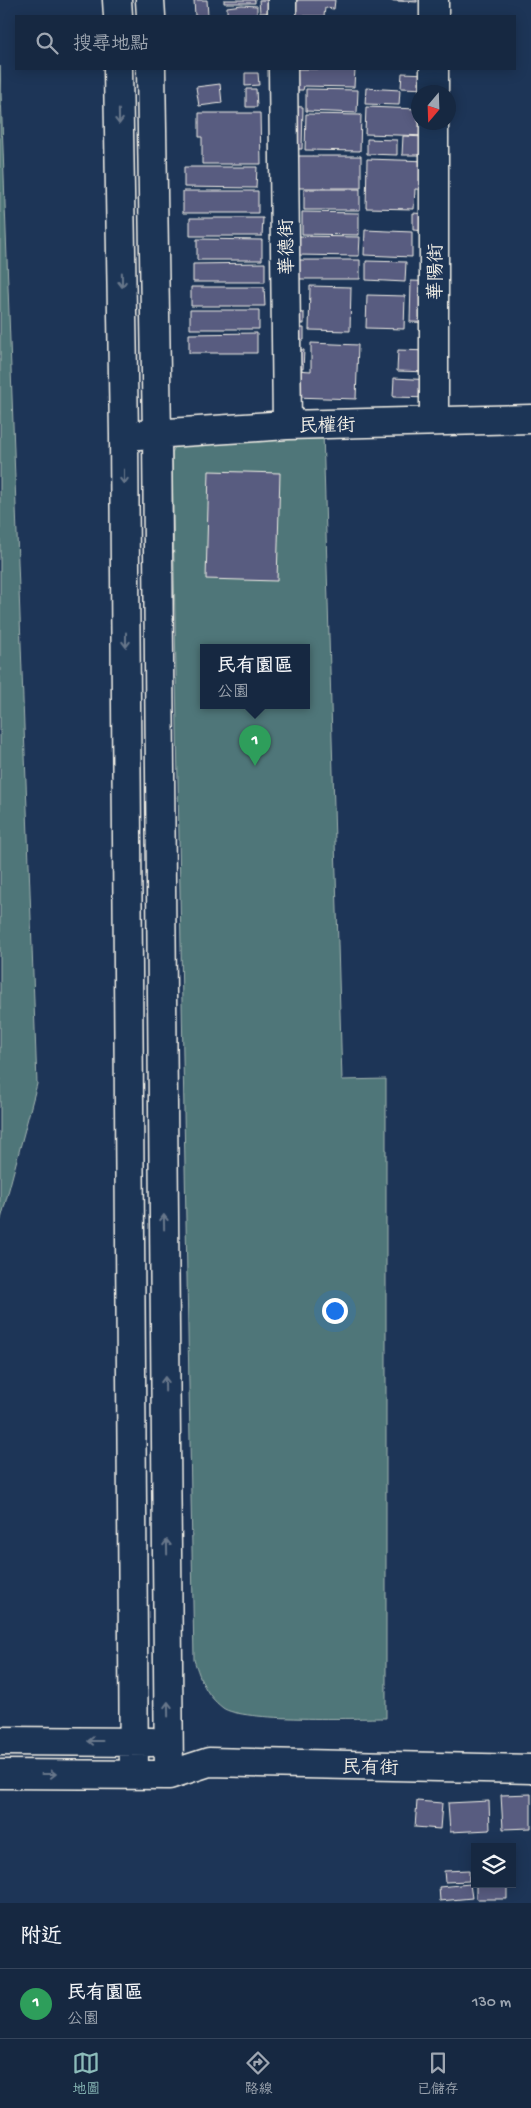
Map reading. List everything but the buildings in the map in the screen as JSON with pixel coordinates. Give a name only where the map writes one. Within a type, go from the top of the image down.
[{"type":"street","points":[[117,0],[118,15]]},
{"type":"street","points":[[150,0],[151,15]]},
{"type":"street","points":[[282,0],[282,15]]},
{"type":"street","points":[[434,0],[434,15]]},
{"type":"street","points":[[118,70],[124,435],[134,1774]]},
{"type":"street","points":[[152,70],[169,1775]]},
{"type":"street","name":"華德街","points":[[283,70],[287,424]]},
{"type":"street","points":[[434,70],[434,85]]},
{"type":"street","name":"華陽街","points":[[434,130],[434,421]]},
{"type":"street","name":"民權街","points":[[124,435],[157,435],[287,424],[531,419]]},
{"type":"street","name":"民有街","points":[[0,1741],[135,1741],[168,1743],[209,1762]]},
{"type":"street","name":"民有街","points":[[0,1774],[169,1775],[209,1762],[531,1769]]},
{"type":"green space","points":[[0,66],[37,1084],[0,1223]]},
{"type":"green space","points":[[323,431],[342,1080],[386,1079],[386,1718],[275,1717],[234,1712],[223,1708],[208,1692],[194,1660],[172,453],[177,442]]},
{"type":"place","name":"民有園區","points":[[255,766]]}]
